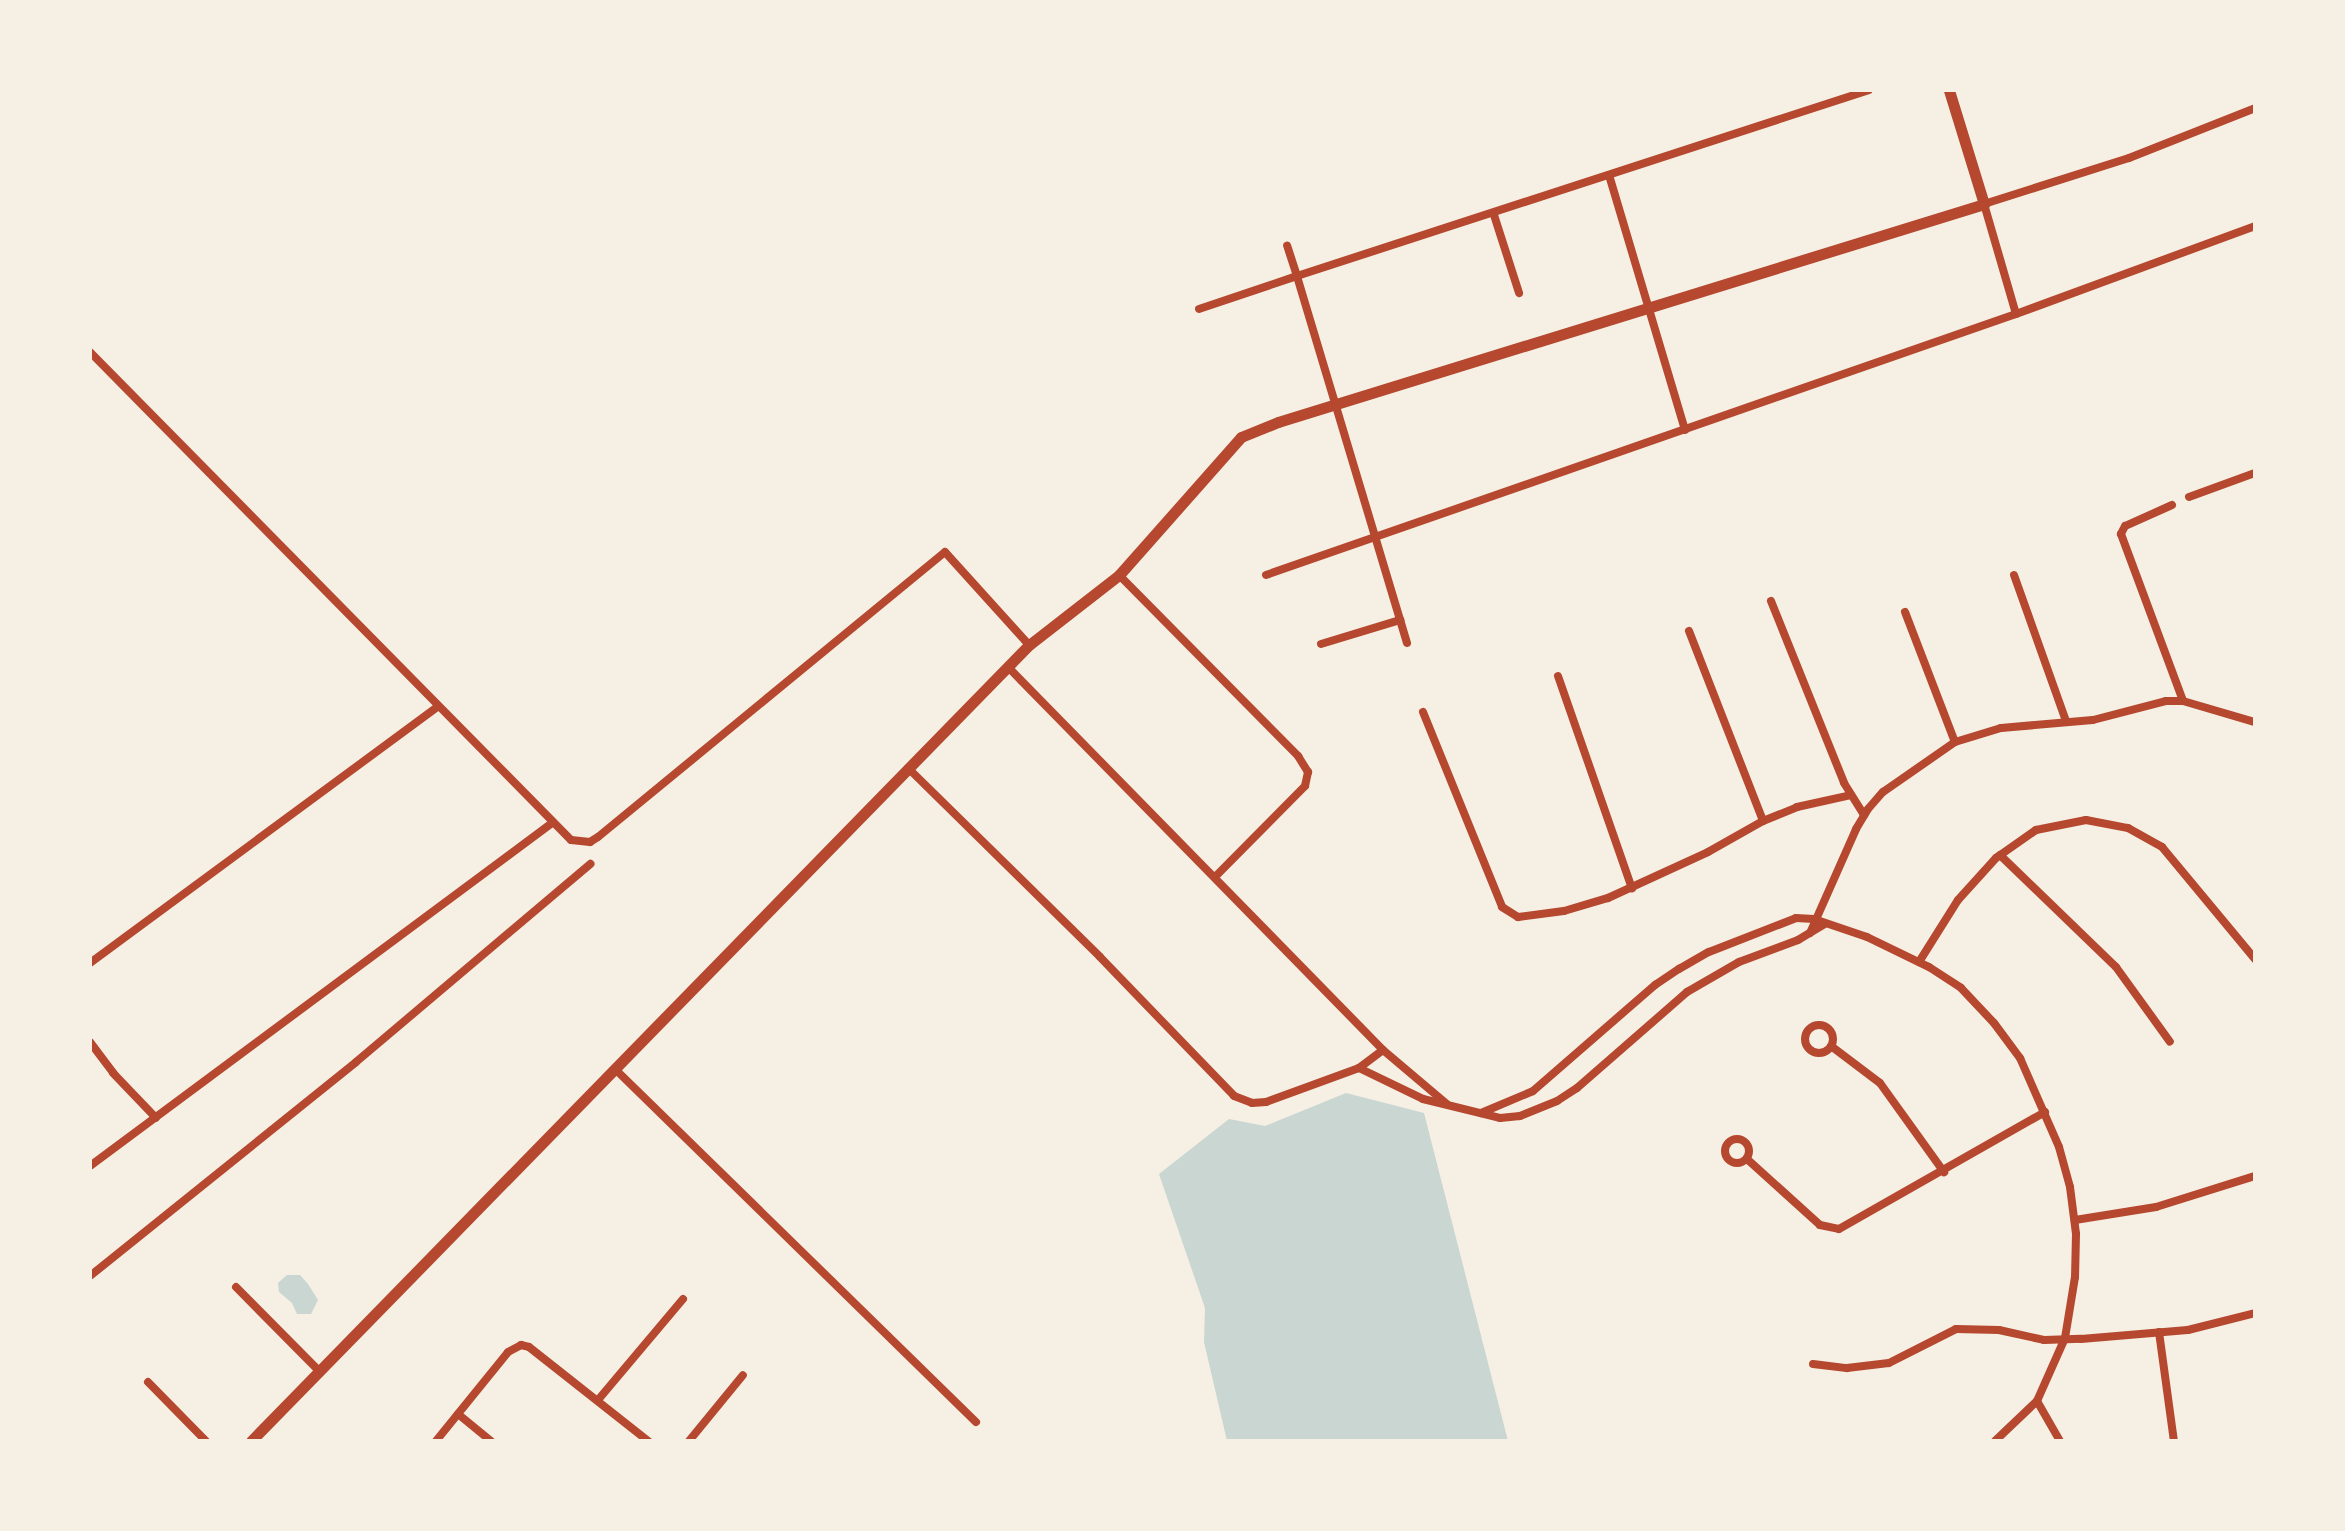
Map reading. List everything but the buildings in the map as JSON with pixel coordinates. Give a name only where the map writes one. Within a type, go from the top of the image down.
[{"type":"street","points":[[1199,309],[1869,90]]},
{"type":"street","points":[[1949,90],[2016,314]]},
{"type":"street","points":[[248,1441],[1029,645],[1119,575],[1241,437],[1255,429],[2129,158],[2255,108]]},
{"type":"street","points":[[1609,175],[1685,430]]},
{"type":"street","points":[[1494,215],[1519,293]]},
{"type":"street","points":[[1266,575],[2016,314],[2255,226]]},
{"type":"street","points":[[1287,246],[1407,643]]},
{"type":"street","points":[[90,352],[571,840],[590,842],[598,837],[945,552],[1029,645]]},
{"type":"street","points":[[2189,497],[2255,473]]},
{"type":"street","points":[[2172,505],[2125,526],[2121,534],[2183,701]]},
{"type":"street","points":[[1119,575],[1298,756],[1308,772],[1305,786],[1216,876]]},
{"type":"street","points":[[2014,575],[2066,721]]},
{"type":"street","points":[[1771,601],[1851,795],[1864,815]]},
{"type":"street","points":[[1905,612],[1955,742]]},
{"type":"street","points":[[1321,644],[1400,620]]},
{"type":"street","points":[[1689,631],[1763,821]]},
{"type":"street","points":[[1008,667],[1216,876],[1383,1050],[1447,1104]]},
{"type":"street","points":[[1558,676],[1632,889]]},
{"type":"street","points":[[1810,933],[1864,815],[1883,792],[1955,742],[2001,728],[2110,717],[2166,701],[2183,701],[2255,722]]},
{"type":"street","points":[[90,963],[437,707]]},
{"type":"street","points":[[1423,712],[1470,835],[1502,907],[1518,917],[1564,911],[1632,889],[1763,821],[1809,804],[1851,795]]},
{"type":"street","points":[[908,768],[1100,957],[1234,1096],[1252,1103],[1266,1102],[1359,1068],[1383,1050]]},
{"type":"street","points":[[1919,962],[1958,900],[2000,855],[2036,830],[2086,820],[2128,828],[2162,847],[2255,959]]},
{"type":"street","points":[[90,1166],[552,823]]},
{"type":"street","points":[[2000,855],[2116,967],[2170,1042]]},
{"type":"street","points":[[90,1276],[356,1062],[590,864]]},
{"type":"street","points":[[1481,1113],[1533,1091],[1655,985],[1689,963],[1723,946],[1796,918],[1814,919],[1867,937],[1919,962],[1961,988],[1994,1023],[2020,1058],[2059,1147],[2075,1220],[2075,1277],[2065,1338],[2037,1401],[1995,1441]]},
{"type":"street","points":[[1359,1068],[1423,1099],[1500,1118],[1520,1116],[1557,1101],[1687,992],[1739,962],[1830,925]]},
{"type":"street","points":[[90,1042],[113,1073],[156,1118]]},
{"type":"street","points":[[1831,1046],[1880,1083],[1944,1172]]},
{"type":"street","points":[[615,1069],[976,1422]]},
{"type":"street","points":[[1747,1159],[1820,1225],[1832,1230],[1852,1225],[1944,1172],[1963,1157],[2045,1112]]},
{"type":"street","points":[[2075,1220],[2156,1207],[2255,1176]]},
{"type":"street","points":[[236,1287],[319,1370]]},
{"type":"street","points":[[598,1400],[683,1299]]},
{"type":"street","points":[[1813,1364],[1847,1368],[1889,1363],[1956,1329],[1999,1330],[2044,1340],[2188,1330],[2255,1313]]},
{"type":"street","points":[[2159,1332],[2174,1441]]},
{"type":"street","points":[[436,1441],[508,1352],[521,1345],[529,1347],[648,1441]]},
{"type":"street","points":[[689,1441],[743,1375]]},
{"type":"street","points":[[148,1382],[206,1441]]},
{"type":"street","points":[[2037,1401],[2060,1441]]},
{"type":"street","points":[[458,1414],[491,1441]]},
{"type":"shaded area","points":[[1346,1093],[1424,1113],[1508,1441],[1227,1441],[1204,1342],[1205,1308],[1159,1174],[1229,1119],[1265,1126]]},
{"type":"shaded area","points":[[287,1275],[300,1275],[318,1300],[311,1314],[297,1314],[292,1303],[279,1292],[278,1283]]}]
